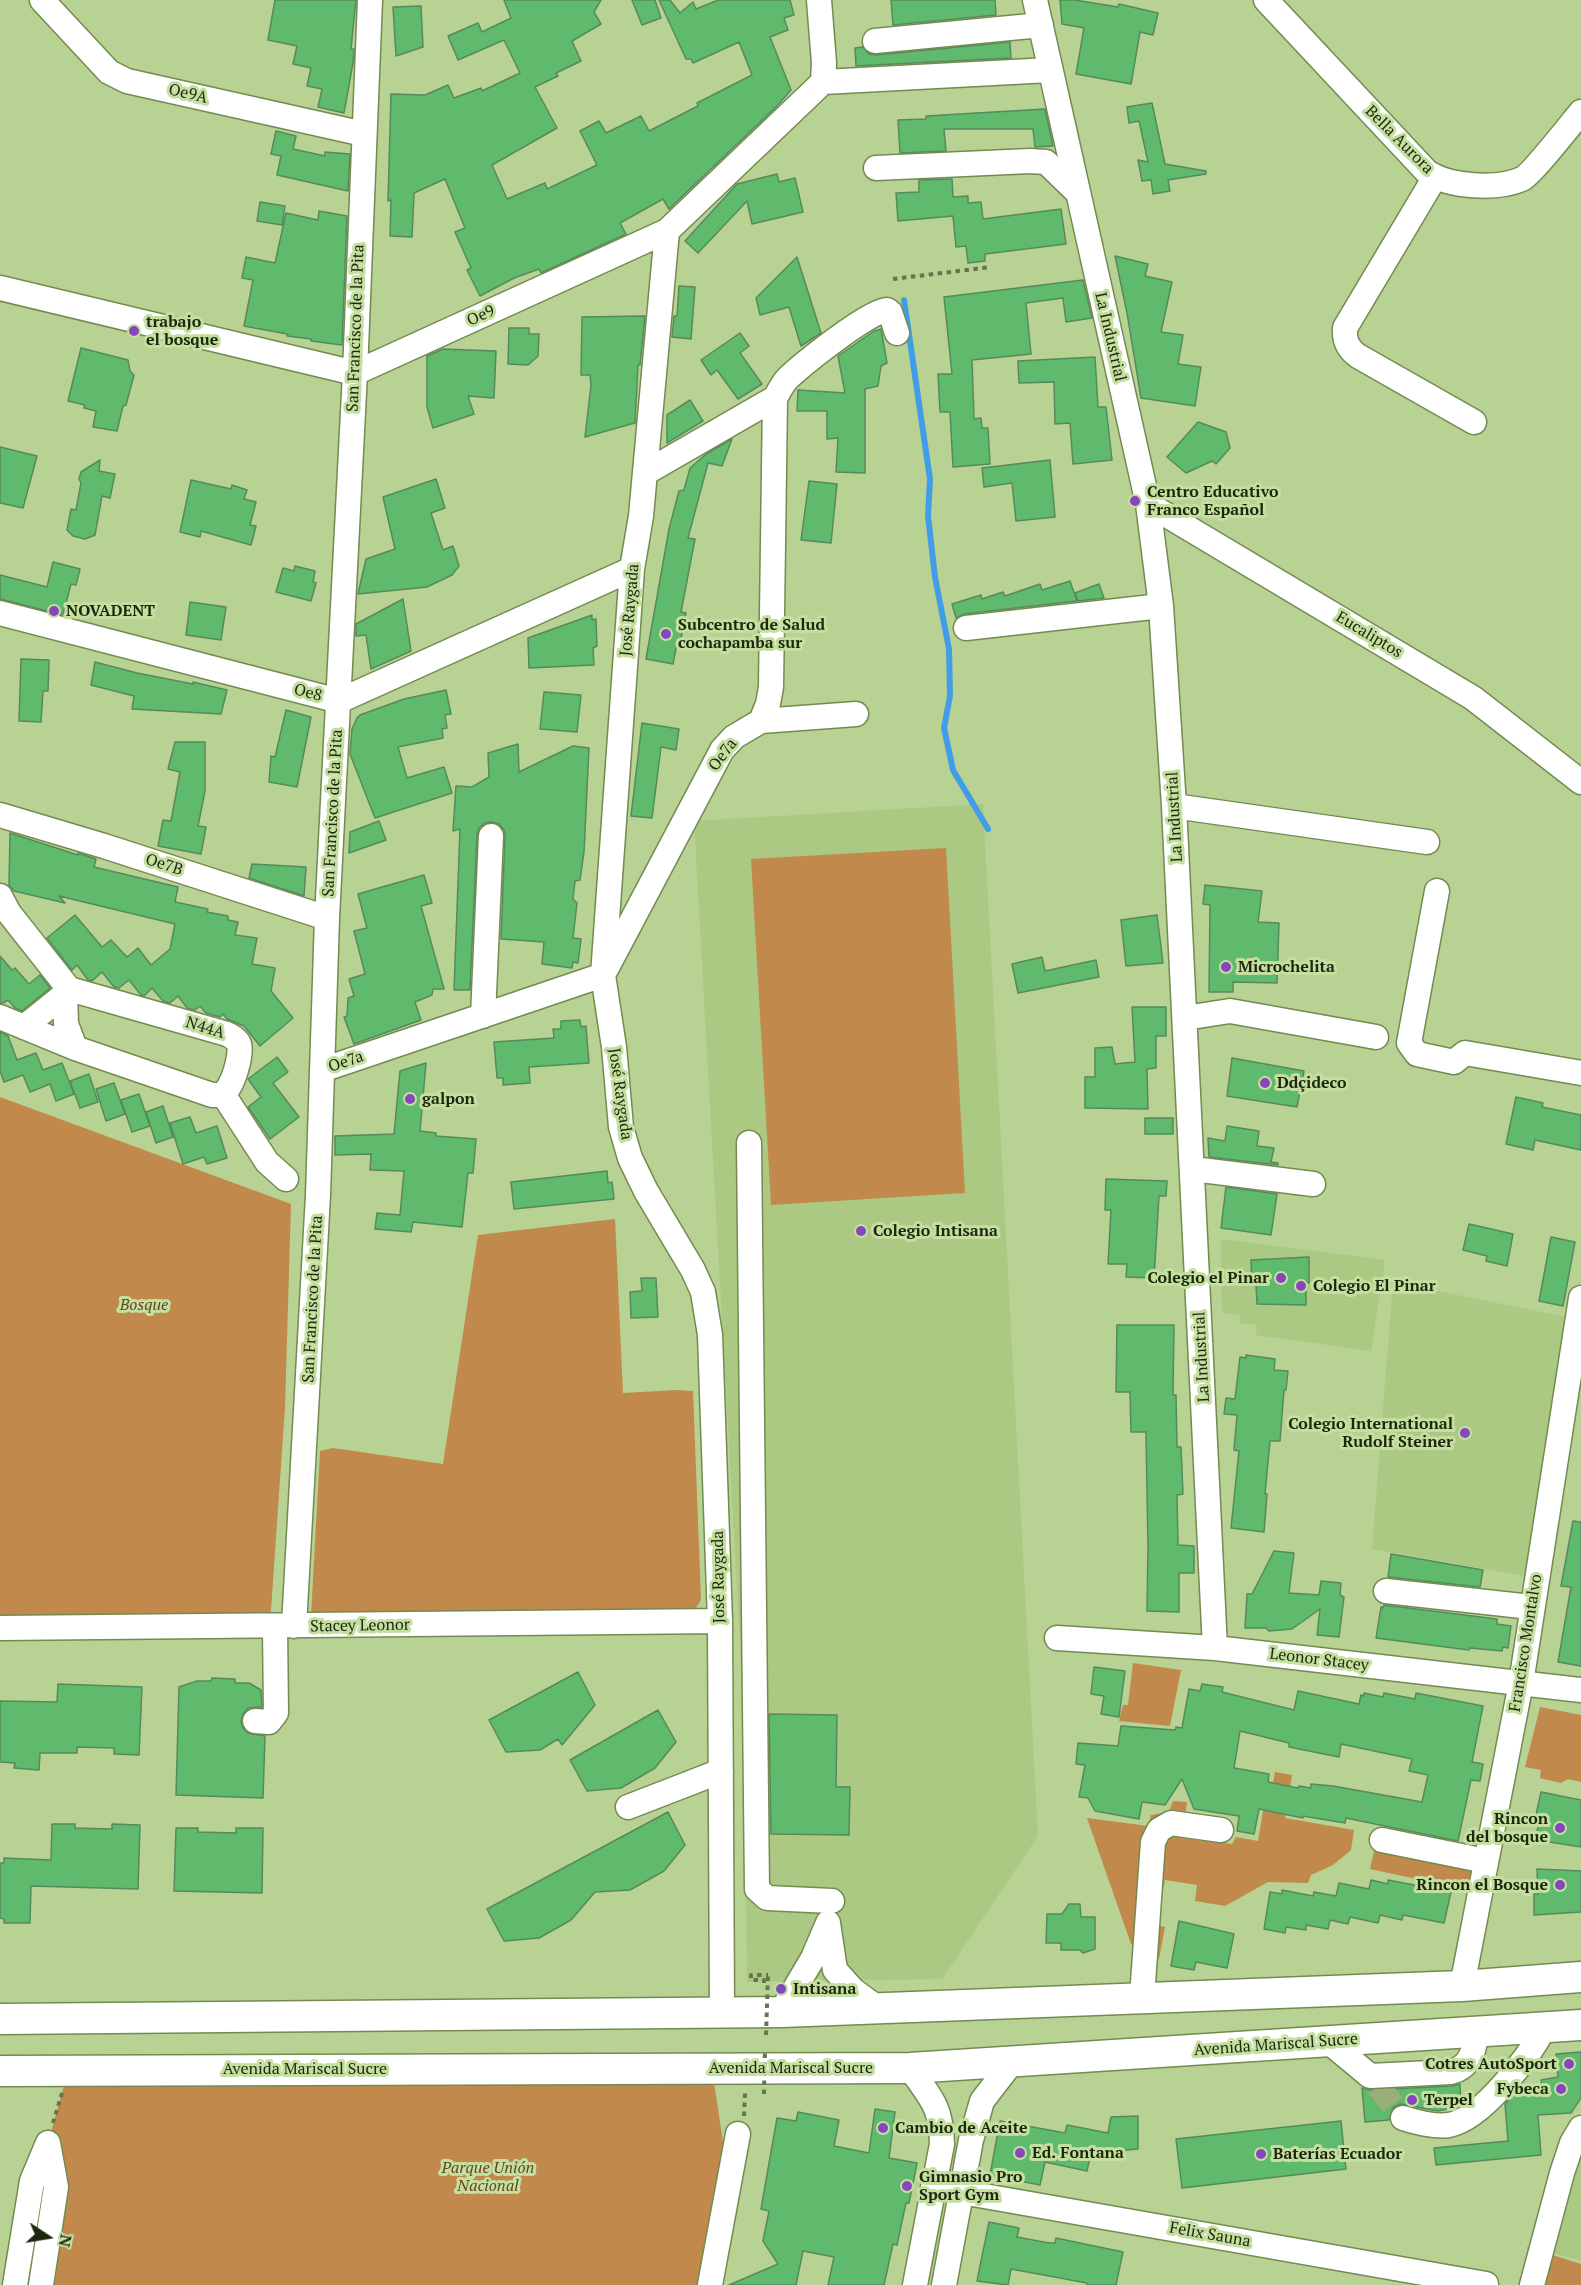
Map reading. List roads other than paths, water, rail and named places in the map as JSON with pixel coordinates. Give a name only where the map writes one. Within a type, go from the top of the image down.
[{"type":"main road","points":[[0,2019],[722,2012],[774,2023],[876,2007],[1462,1986],[1581,1977]]},
{"type":"main road","name":"Avenida Mariscal Sucre","points":[[0,2071],[910,2068],[1581,2025]]},
{"type":"street","name":"Oe9A","points":[[42,0],[109,72],[127,81],[364,134]]},
{"type":"street","name":"San Francisco de la Pita","points":[[255,1721],[269,1722],[276,1713],[285,1626],[318,1195],[327,918],[355,373],[370,0]]},
{"type":"street","points":[[819,0],[824,63],[823,82],[1050,69]]},
{"type":"street","name":"La Industrial","points":[[1035,0],[1148,504],[1161,606],[1193,1169],[1215,1648]]},
{"type":"street","name":"Bella Aurora","points":[[1266,0],[1427,172],[1435,177],[1457,183],[1495,185],[1524,178],[1581,112]]},
{"type":"street","points":[[875,41],[1041,25]]},
{"type":"street","name":"Oe9","points":[[355,373],[667,231],[823,82]]},
{"type":"street","points":[[876,168],[1030,160],[1046,162],[1078,193]]},
{"type":"street","points":[[1435,177],[1346,328],[1345,337],[1351,351],[1358,356],[1474,422]]},
{"type":"street","name":"José Raygada","points":[[667,231],[641,516],[632,569],[603,975],[614,1047],[621,1127],[627,1148],[646,1191],[693,1270],[703,1292],[710,1335],[720,1621],[722,2012]]},
{"type":"street","points":[[0,288],[355,373]]},
{"type":"street","points":[[856,714],[761,721],[768,704],[771,687],[776,398],[786,379],[863,320],[882,310],[887,310],[890,312],[897,333]]},
{"type":"street","points":[[645,473],[776,398]]},
{"type":"street","name":"Eucaliptos","points":[[1148,504],[1473,698],[1581,782]]},
{"type":"street","name":"Oe8","points":[[0,613],[339,701],[632,569]]},
{"type":"street","points":[[966,628],[1161,606]]},
{"type":"street","name":"Oe7a","points":[[322,1070],[603,975],[723,750],[734,737],[761,721]]},
{"type":"street","points":[[1174,806],[1427,842]]},
{"type":"street","name":"Oe7B","points":[[0,815],[327,918]]},
{"type":"street","points":[[483,1016],[491,836]]},
{"type":"street","points":[[1437,891],[1409,1043],[1417,1054],[1454,1062],[1465,1053],[1581,1074]]},
{"type":"street","points":[[0,896],[9,913],[67,992],[66,1024],[75,1048]]},
{"type":"street","points":[[24,1027],[67,992]]},
{"type":"street","name":"N44A","points":[[67,992],[227,1034],[236,1039],[240,1045],[239,1058],[233,1082],[223,1094]]},
{"type":"street","points":[[1185,1018],[1230,1011],[1376,1038]]},
{"type":"street","points":[[0,1017],[75,1048],[212,1095],[223,1094],[267,1162],[286,1179]]},
{"type":"street","points":[[748,1143],[757,1889],[767,1898],[832,1901]]},
{"type":"street","points":[[1193,1169],[1313,1184]]},
{"type":"street","name":"Francisco Montalvo","points":[[1462,1986],[1521,1683],[1531,1607],[1581,1298]]},
{"type":"street","points":[[1386,1591],[1531,1607]]},
{"type":"street","name":"Stacey Leonor","points":[[0,1628],[720,1621]]},
{"type":"street","name":"Leonor Stacey","points":[[1057,1638],[1215,1648],[1581,1690]]},
{"type":"street","points":[[627,1807],[721,1771]]},
{"type":"street","points":[[1142,1997],[1153,1842],[1160,1830],[1171,1823],[1221,1830]]},
{"type":"street","points":[[1382,1840],[1486,1861]]},
{"type":"street","points":[[774,2023],[813,1958],[828,1923],[836,1970],[853,1990],[876,2007]]},
{"type":"street","points":[[1403,2118],[1422,2124],[1449,2124],[1470,2116],[1518,2071],[1544,2028]]},
{"type":"street","points":[[1329,2042],[1374,2081],[1460,2070],[1467,2065],[1475,2043],[1476,2032]]},
{"type":"street","points":[[944,2285],[971,2140],[982,2101],[1012,2062]]},
{"type":"street","points":[[910,2068],[937,2107],[941,2122],[942,2144],[915,2285]]},
{"type":"street","points":[[1532,2285],[1562,2173],[1572,2143],[1581,2128]]},
{"type":"street","points":[[710,2285],[738,2134]]},
{"type":"street","points":[[15,2285],[10,2255],[32,2181],[48,2143],[57,2187],[41,2285]]},
{"type":"street","name":"Felix Sauna","points":[[933,2187],[1486,2284]]},
{"type":"waterway","points":[[904,300],[930,479],[928,516],[935,577],[949,649],[950,696],[944,728],[953,770],[988,829]]},
{"type":"tunnel","points":[[1378,2086],[1403,2118]]},
{"type":"place","name":"trabajo el bosque","points":[[134,331]]},
{"type":"place","name":"Centro Educativo Franco Español","points":[[1135,501]]},
{"type":"place","name":"NOVADENT","points":[[54,611]]},
{"type":"place","name":"Subcentro de Salud cochapamba sur","points":[[666,634]]},
{"type":"place","name":"Microchelita","points":[[1226,967]]},
{"type":"place","name":"Ddçideco","points":[[1265,1083]]},
{"type":"place","name":"galpon","points":[[410,1099]]},
{"type":"place","name":"Colegio Intisana","points":[[861,1231]]},
{"type":"place","name":"Colegio el Pinar","points":[[1281,1278]]},
{"type":"place","name":"Colegio El Pinar","points":[[1301,1286]]},
{"type":"place","name":"Colegio International Rudolf Steiner","points":[[1465,1433]]},
{"type":"place","name":"Rincon del bosque","points":[[1560,1828]]},
{"type":"place","name":"Rincon el Bosque","points":[[1560,1885]]},
{"type":"place","name":"Intisana","points":[[781,1989]]},
{"type":"place","name":"Cotres AutoSport","points":[[1569,2064]]},
{"type":"place","name":"Fybeca","points":[[1561,2089]]},
{"type":"place","name":"Terpel","points":[[1412,2100]]},
{"type":"place","name":"Cambio de Aceite","points":[[883,2128]]},
{"type":"place","name":"Ed. Fontana","points":[[1020,2153]]},
{"type":"place","name":"Baterías Ecuador","points":[[1261,2154]]},
{"type":"place","name":"Gimnasio Pro Sport Gym","points":[[907,2186]]},
{"type":"park label","name":"Bosque","points":[[144,1305]]},
{"type":"park label","name":"Parque Unión Nacional","points":[[488,2177]]}]
